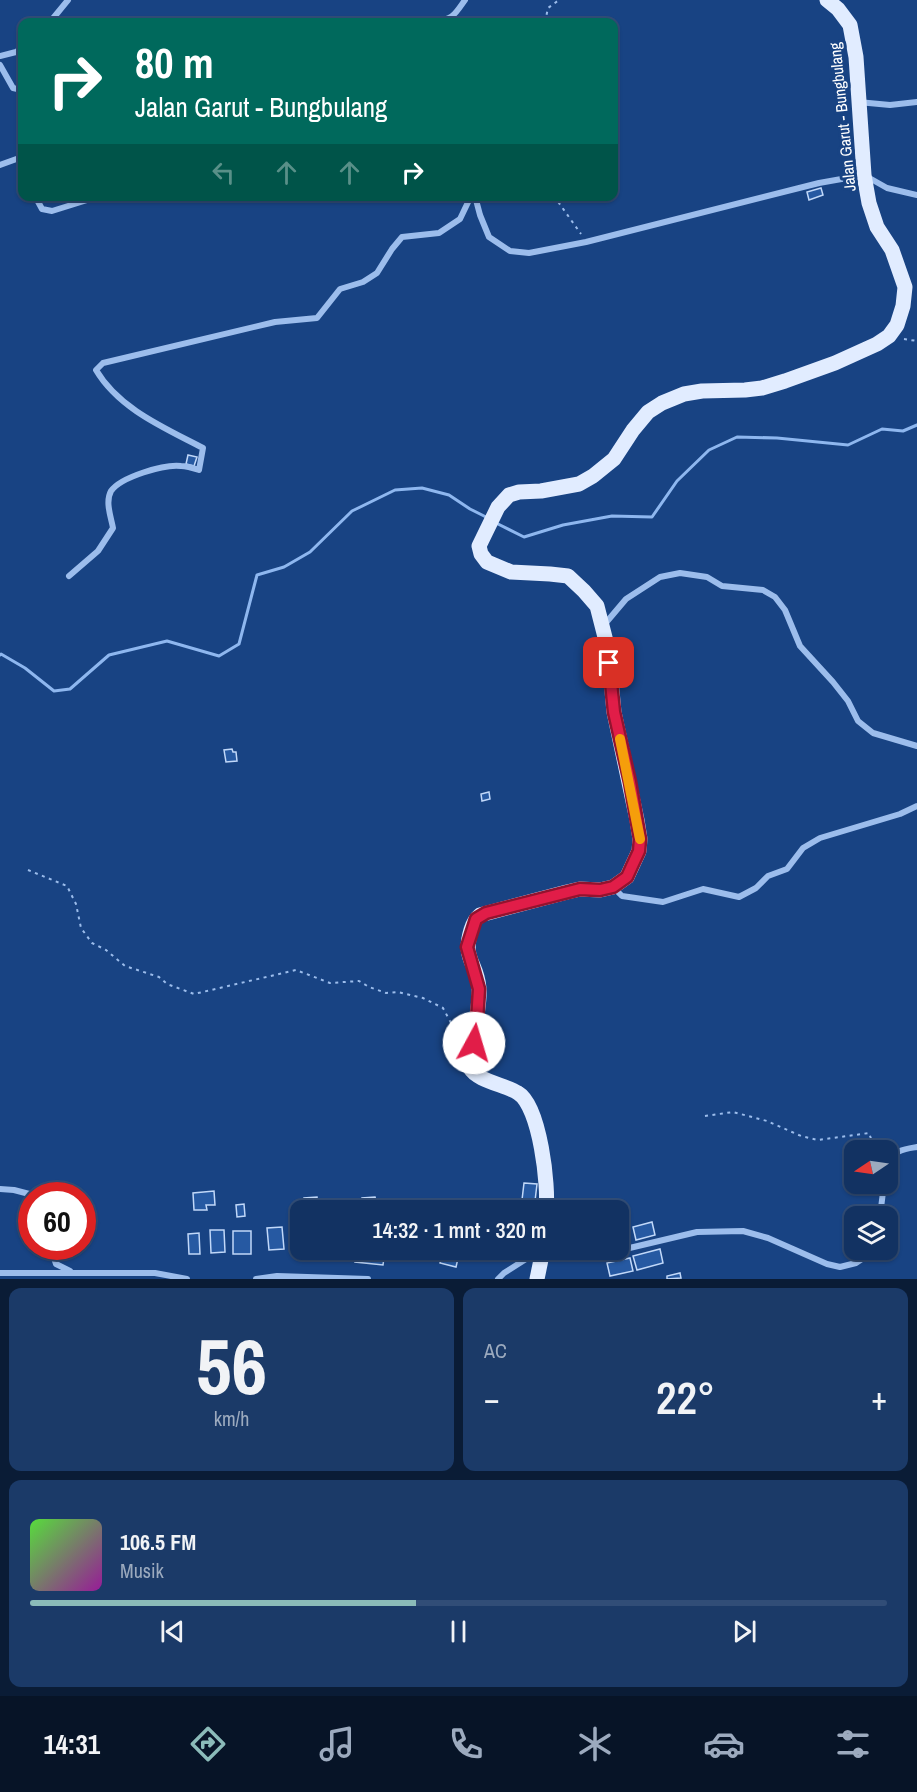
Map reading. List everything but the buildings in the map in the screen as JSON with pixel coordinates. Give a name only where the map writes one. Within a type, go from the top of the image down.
[{"type":"main road","name":"Jalan Garut - Bungbulang","points":[[613,887],[627,877],[639,851],[640,839],[614,712],[608,649],[597,606],[568,576],[511,572],[487,562],[479,546],[498,507],[509,495],[579,483],[593,476],[614,459],[648,412],[662,403],[684,394],[762,388],[785,381],[877,344],[889,336],[897,325],[905,287],[892,250],[877,227],[869,202],[864,175],[856,57],[850,26],[838,9],[827,0]]},
{"type":"main road","points":[[548,1200],[546,1172],[540,1140],[528,1104],[518,1092],[471,1071],[467,1058],[476,1037],[479,989],[467,947],[477,916],[580,889],[600,890],[613,887]]},
{"type":"main road","points":[[537,1279],[541,1260]]},
{"type":"street","points":[[53,18],[68,0]]},
{"type":"street","points":[[449,18],[465,0]]},
{"type":"street","points":[[0,56],[18,51]]},
{"type":"street","points":[[0,65],[13,88],[18,89]]},
{"type":"street","points":[[858,102],[890,105],[917,102]]},
{"type":"street","points":[[0,165],[18,158]]},
{"type":"street","points":[[475,201],[489,237],[510,251],[528,253],[586,242],[819,183],[864,175],[887,189],[917,195]]},
{"type":"street","points":[[38,201],[42,209],[52,211],[84,201]]},
{"type":"street","points":[[69,576],[98,551],[113,528],[108,502],[111,490],[127,478],[153,470],[180,465],[199,470],[203,448],[147,418],[125,402],[96,370],[103,363],[275,322],[317,318],[340,289],[363,282],[377,273],[402,237],[439,233],[460,219],[470,201]]},
{"type":"street","points":[[602,628],[626,599],[660,578],[670,575],[680,573],[708,577],[722,586],[763,590],[775,597],[784,610],[800,646],[848,701],[858,721],[873,733],[917,746]]},
{"type":"street","points":[[613,887],[622,896],[663,902],[703,889],[739,897],[756,888],[768,876],[787,869],[803,848],[820,838],[900,814],[917,806]]},
{"type":"street","points":[[898,1152],[917,1147]]},
{"type":"street","points":[[0,1188],[18,1191]]},
{"type":"street","points":[[629,1248],[697,1232],[743,1231],[768,1238],[827,1264],[840,1267],[860,1260]]},
{"type":"street","points":[[55,1260],[56,1264],[73,1272]]},
{"type":"street","points":[[498,1279],[524,1260]]},
{"type":"street","points":[[0,1273],[155,1273],[187,1279]]},
{"type":"street","points":[[256,1279],[278,1276],[368,1279]]},
{"type":"path","points":[[546,18],[548,8],[559,0]]},
{"type":"path","points":[[557,201],[586,242]]},
{"type":"path","points":[[28,870],[67,886],[76,904],[81,928],[92,943],[106,950],[125,966],[159,976],[167,984],[194,994],[296,970],[330,983],[359,981],[386,993],[398,992],[423,998],[443,1008],[451,1023],[474,1043]]},
{"type":"path","points":[[705,1116],[733,1112],[767,1121],[801,1136],[818,1140],[869,1133],[871,1140]]},
{"type":"waterway","points":[[496,523],[524,537],[563,525],[612,516],[652,517],[677,481],[709,450],[737,437],[777,438],[848,445],[882,429],[903,431],[917,425]]},
{"type":"waterway","points":[[0,655],[25,668],[54,691],[70,689],[109,655],[167,641],[219,656],[239,644],[257,575],[284,567],[310,552],[352,511],[395,490],[422,488],[449,495],[488,518]]},
{"type":"slow traffic","points":[[620,739],[640,839]]},
{"type":"route","points":[[474,1043],[479,989],[467,947],[473,924],[478,916],[580,889],[600,890],[613,887],[627,877],[639,851],[637,820],[614,712],[609,663]]}]
